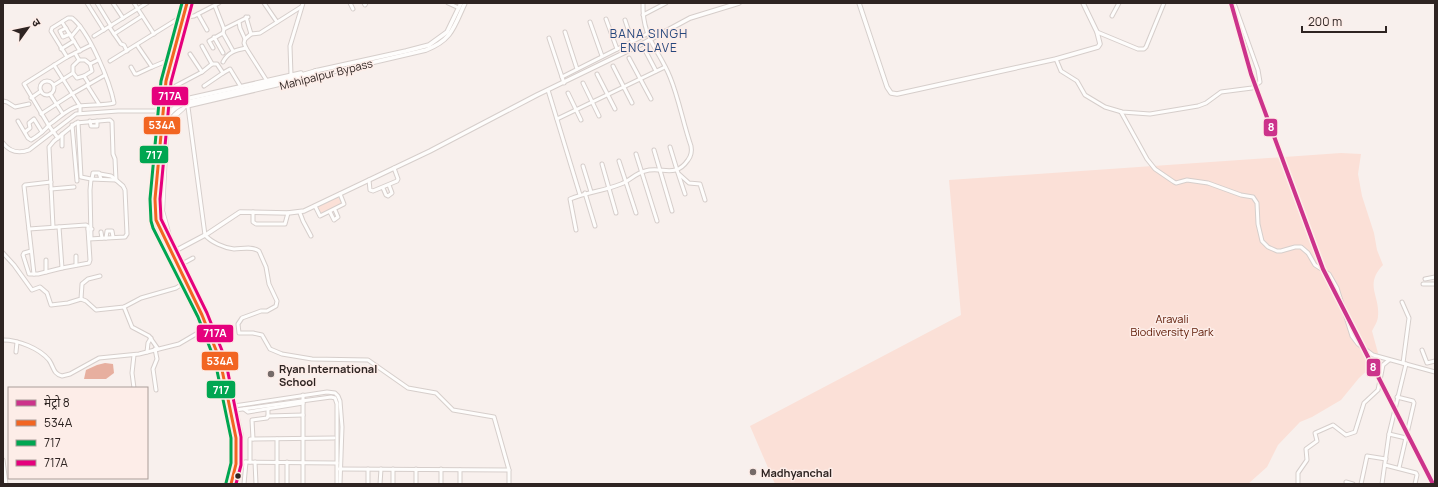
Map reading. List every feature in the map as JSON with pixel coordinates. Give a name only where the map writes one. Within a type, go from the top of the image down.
[{"type":"main road","points":[[188,3],[170,76],[154,204],[158,226],[162,231],[210,327]]},
{"type":"main road","points":[[162,231],[158,206],[166,81],[186,15]]},
{"type":"main road","points":[[234,484],[240,462],[241,439],[233,408],[210,327],[175,251],[165,223],[162,206],[165,119],[175,107],[184,106],[317,71]]},
{"type":"main road","points":[[231,484],[237,452],[233,408]]},
{"type":"street","points":[[87,3],[104,30]]},
{"type":"street","points":[[97,3],[114,34],[127,51]]},
{"type":"street","points":[[113,3],[123,18]]},
{"type":"street","points":[[134,3],[154,34]]},
{"type":"street","points":[[94,36],[111,27],[146,3]]},
{"type":"street","points":[[110,61],[186,15],[194,16],[220,3]]},
{"type":"street","points":[[264,3],[277,22]]},
{"type":"street","points":[[291,75],[290,46],[303,3]]},
{"type":"street","points":[[350,3],[353,8]]},
{"type":"street","points":[[448,3],[459,8]]},
{"type":"street","name":"Mahipalpur Bypass","points":[[165,109],[186,99],[406,51],[429,44],[447,32],[461,3]]},
{"type":"street","name":"Mahipalpur Bypass","points":[[165,109],[184,106],[426,50],[438,44],[450,35],[465,3]]},
{"type":"street","points":[[576,230],[569,200],[585,193],[610,188],[626,182],[642,172],[649,170],[670,172],[677,171],[688,160],[692,149],[673,86],[665,67],[647,34],[642,15],[643,3]]},
{"type":"street","points":[[642,15],[666,3]]},
{"type":"street","points":[[175,251],[205,235],[238,212],[300,213],[394,168],[650,40],[690,18],[739,3]]},
{"type":"street","points":[[859,3],[886,87],[893,93],[904,93],[1056,59],[1098,46],[1100,44],[1097,32],[1083,3]]},
{"type":"street","points":[[1112,16],[1119,3]]},
{"type":"street","points":[[1097,32],[1138,49],[1144,50],[1164,3]]},
{"type":"street","points":[[1056,59],[1061,72],[1077,81],[1085,95],[1105,107],[1121,112],[1150,114],[1198,106],[1206,103],[1221,92],[1250,89],[1258,85],[1260,79],[1258,70],[1234,3]]},
{"type":"street","points":[[215,6],[224,29]]},
{"type":"street","points":[[245,39],[251,34],[260,33],[301,7]]},
{"type":"street","points":[[198,14],[207,30]]},
{"type":"street","points":[[114,34],[142,16]]},
{"type":"street","points":[[213,48],[209,41],[222,33],[224,29],[247,17],[251,34]]},
{"type":"street","points":[[18,121],[28,138],[31,140],[63,114],[74,108],[80,106],[114,103],[105,75],[86,33],[72,18],[68,18],[50,31],[61,49],[75,63]]},
{"type":"street","points":[[606,19],[618,49]]},
{"type":"street","points":[[625,20],[632,41]]},
{"type":"street","points":[[62,22],[80,51]]},
{"type":"street","points":[[239,22],[245,39],[244,42],[246,48],[267,81]]},
{"type":"street","points":[[590,22],[602,56]]},
{"type":"street","points":[[66,28],[60,31],[63,37],[70,35],[80,26]]},
{"type":"street","points":[[565,32],[577,69]]},
{"type":"street","points":[[222,33],[233,51]]},
{"type":"street","points":[[562,77],[647,34]]},
{"type":"street","points":[[214,37],[223,53]]},
{"type":"street","points":[[550,38],[564,83]]},
{"type":"street","points":[[61,49],[74,41]]},
{"type":"street","points":[[58,138],[41,114],[24,84],[68,56],[91,45]]},
{"type":"street","points":[[137,45],[152,67]]},
{"type":"street","points":[[202,46],[212,64]]},
{"type":"street","points":[[222,62],[226,56],[233,51],[246,48]]},
{"type":"street","points":[[645,50],[656,71]]},
{"type":"street","points":[[75,53],[79,60]]},
{"type":"street","points":[[190,54],[202,72]]},
{"type":"street","points":[[629,58],[650,99]]},
{"type":"street","points":[[79,60],[85,60],[90,64],[92,71],[77,78],[72,69],[75,63],[79,60]]},
{"type":"street","points":[[90,64],[98,60]]},
{"type":"street","points":[[132,67],[135,74],[137,74],[164,62],[170,64]]},
{"type":"street","points":[[168,90],[202,72],[212,64],[217,64],[223,73]]},
{"type":"street","points":[[54,65],[80,106],[80,113]]},
{"type":"street","points":[[614,66],[632,103]]},
{"type":"street","points":[[557,119],[665,67]]},
{"type":"street","points":[[204,86],[230,69],[241,87]]},
{"type":"street","points":[[54,85],[73,73]]},
{"type":"street","points":[[39,74],[43,82]]},
{"type":"street","points":[[597,74],[615,109]]},
{"type":"street","points":[[41,114],[105,75]]},
{"type":"street","points":[[84,76],[99,104]]},
{"type":"street","points":[[41,91],[44,94],[50,94],[54,91],[54,85],[50,81],[43,82]]},
{"type":"street","points":[[41,91],[40,87],[43,82]]},
{"type":"street","points":[[583,82],[599,116]]},
{"type":"street","points":[[548,90],[580,195]]},
{"type":"street","points":[[32,98],[41,91]]},
{"type":"street","points":[[568,93],[581,120]]},
{"type":"street","points":[[50,94],[63,114]]},
{"type":"street","points":[[3,101],[15,107],[29,104]]},
{"type":"street","points":[[184,106],[205,235],[212,241],[232,248],[257,249],[262,255],[268,274],[269,284],[276,298],[276,306],[267,311],[261,311],[242,318],[238,324],[239,333],[253,333],[262,335],[270,349],[282,354],[312,359],[368,360],[408,388],[436,393],[454,410],[494,417],[509,470],[509,484]]},
{"type":"street","points":[[4,146],[9,150],[16,152],[26,151],[74,115],[80,113],[165,109]]},
{"type":"street","points":[[98,112],[98,121]]},
{"type":"street","points":[[1121,112],[1147,159],[1155,169],[1174,182],[1176,183],[1187,180],[1208,183],[1256,199],[1259,233],[1264,243],[1276,251],[1301,247],[1305,250],[1315,265],[1328,274],[1337,288],[1350,332],[1354,340],[1368,353],[1434,372],[1435,361],[1427,363],[1422,350]]},
{"type":"street","points":[[25,132],[30,128],[28,123],[33,120],[42,132]]},
{"type":"street","points":[[37,124],[45,120]]},
{"type":"street","points":[[53,227],[49,149],[51,144],[72,125],[78,122],[90,121],[112,122],[112,154],[115,159],[116,180]]},
{"type":"street","points":[[72,125],[77,183],[81,177],[78,122]]},
{"type":"street","points":[[62,134],[62,146]]},
{"type":"street","points":[[49,135],[54,141]]},
{"type":"street","points":[[670,147],[685,194]]},
{"type":"street","points":[[654,150],[672,211]]},
{"type":"street","points":[[636,154],[656,221]]},
{"type":"street","points":[[619,161],[636,214]]},
{"type":"street","points":[[602,164],[616,213]]},
{"type":"street","points":[[583,166],[591,192]]},
{"type":"street","points":[[369,180],[370,190],[373,191],[383,188],[398,180],[394,168]]},
{"type":"street","points":[[677,171],[689,183],[700,184],[705,200]]},
{"type":"street","points":[[31,251],[24,253],[23,255],[29,274],[38,274],[90,262],[90,239],[90,229],[90,190],[92,179],[94,173],[112,176],[123,186],[127,234],[124,237],[90,239]]},
{"type":"street","points":[[100,174],[101,179]]},
{"type":"street","points":[[81,177],[116,180]]},
{"type":"street","points":[[34,274],[24,186],[51,182]]},
{"type":"street","points":[[383,188],[388,196],[392,193],[389,185]]},
{"type":"street","points":[[51,189],[74,187]]},
{"type":"street","points":[[585,193],[595,226]]},
{"type":"street","points":[[315,206],[320,216],[335,210],[344,204],[340,194]]},
{"type":"street","points":[[330,212],[334,220],[338,217],[335,210]]},
{"type":"street","points":[[253,212],[253,222],[256,224],[285,224],[288,213]]},
{"type":"street","points":[[300,213],[311,236]]},
{"type":"street","points":[[29,229],[86,225],[90,229]]},
{"type":"street","points":[[59,227],[62,268]]},
{"type":"street","points":[[106,238],[106,231],[112,230],[113,237]]},
{"type":"street","points":[[102,232],[102,238]]},
{"type":"street","points":[[3,253],[14,265],[32,290],[40,287],[47,292],[51,305],[68,303],[81,299],[86,301],[96,310],[124,307],[141,298],[176,288],[187,281]]},
{"type":"street","points":[[76,256],[76,265]]},
{"type":"street","points":[[182,264],[193,258]]},
{"type":"street","points":[[46,260],[46,272]]},
{"type":"street","points":[[81,299],[82,284],[88,279],[100,276]]},
{"type":"street","points":[[1425,279],[1435,277]]},
{"type":"street","points":[[1423,284],[1435,284]]},
{"type":"street","points":[[1382,484],[1389,434],[1405,364],[1409,318],[1402,302]]},
{"type":"street","points":[[124,307],[132,327],[151,338],[157,349],[157,359],[153,369],[156,390]]},
{"type":"street","points":[[3,340],[17,342],[41,353],[49,361],[54,372],[62,376],[70,374],[99,358],[134,355],[179,344],[210,327]]},
{"type":"street","points":[[147,352],[148,343],[151,338]]},
{"type":"street","points":[[16,352],[17,342]]},
{"type":"street","points":[[134,355],[132,373],[134,387]]},
{"type":"street","points":[[1298,484],[1298,473],[1307,460],[1306,449],[1317,442],[1315,433],[1334,425],[1346,435],[1355,432],[1364,403],[1378,390],[1383,365],[1390,360]]},
{"type":"street","points":[[233,408],[303,395],[330,392],[335,393],[340,401],[342,427],[337,484]]},
{"type":"street","points":[[303,395],[303,484]]},
{"type":"street","points":[[244,409],[248,412],[337,397]]},
{"type":"street","points":[[337,397],[337,463],[340,484]]},
{"type":"street","points":[[1397,397],[1414,402],[1399,468]]},
{"type":"street","points":[[233,408],[244,409],[303,402]]},
{"type":"street","points":[[268,408],[268,416]]},
{"type":"street","points":[[253,439],[252,420],[266,418],[268,416],[303,415]]},
{"type":"street","points":[[1389,434],[1406,438]]},
{"type":"street","points":[[244,484],[248,462],[249,440],[334,438]]},
{"type":"street","points":[[277,439],[277,484]]},
{"type":"street","points":[[1361,484],[1367,456],[1386,459]]},
{"type":"street","points":[[3,461],[6,484]]},
{"type":"street","points":[[240,462],[337,463]]},
{"type":"street","points":[[256,462],[256,484]]},
{"type":"street","points":[[287,462],[287,484]]},
{"type":"street","points":[[1385,465],[1416,473],[1415,484]]},
{"type":"street","points":[[339,469],[509,470]]},
{"type":"street","points":[[368,469],[368,484]]},
{"type":"street","points":[[380,484],[381,469]]},
{"type":"street","points":[[392,469],[393,484]]},
{"type":"street","points":[[416,469],[416,484]]},
{"type":"street","points":[[441,469],[441,484]]},
{"type":"street","points":[[460,470],[460,484]]},
{"type":"street","points":[[1346,482],[1353,484]]},
{"type":"green space","name":"Aravali Biodiversity Park","points":[[1341,153],[1361,154],[1358,174],[1362,196],[1374,233],[1377,250],[1383,265],[1374,278],[1374,290],[1378,316],[1377,322],[1372,331],[1378,353],[1371,367],[1359,378],[1341,400],[1312,417],[1300,422],[1278,445],[1267,467],[1248,484],[775,484],[750,426],[961,315],[949,180]]},
{"type":"green space","points":[[338,197],[342,203],[341,204],[319,214],[317,207]]},
{"type":"shaded area","points":[[105,363],[113,364],[114,373],[106,379],[84,379],[86,370]]},
{"type":"metro line","name":"8","points":[[1231,3],[1251,74],[1323,269],[1433,484]]},
{"type":"transit line","name":"717","points":[[182,3],[161,81],[150,199],[151,221],[153,228],[198,317],[215,361],[231,438],[231,463],[226,483]]},
{"type":"transit line","name":"534A","points":[[187,3],[166,81],[155,199],[156,220],[202,315],[220,360],[236,438],[236,464],[231,484]]},
{"type":"transit line","name":"717A","points":[[192,4],[171,82],[160,199],[161,219],[207,313],[225,358],[241,437],[241,465],[236,484]]},
{"type":"place","name":"Ryan International School","points":[[271,374]]},
{"type":"place","name":"Madhyanchal","points":[[753,472]]},
{"type":"district","name":"BANA SINGH ENCLAVE","points":[[649,40]]}]
